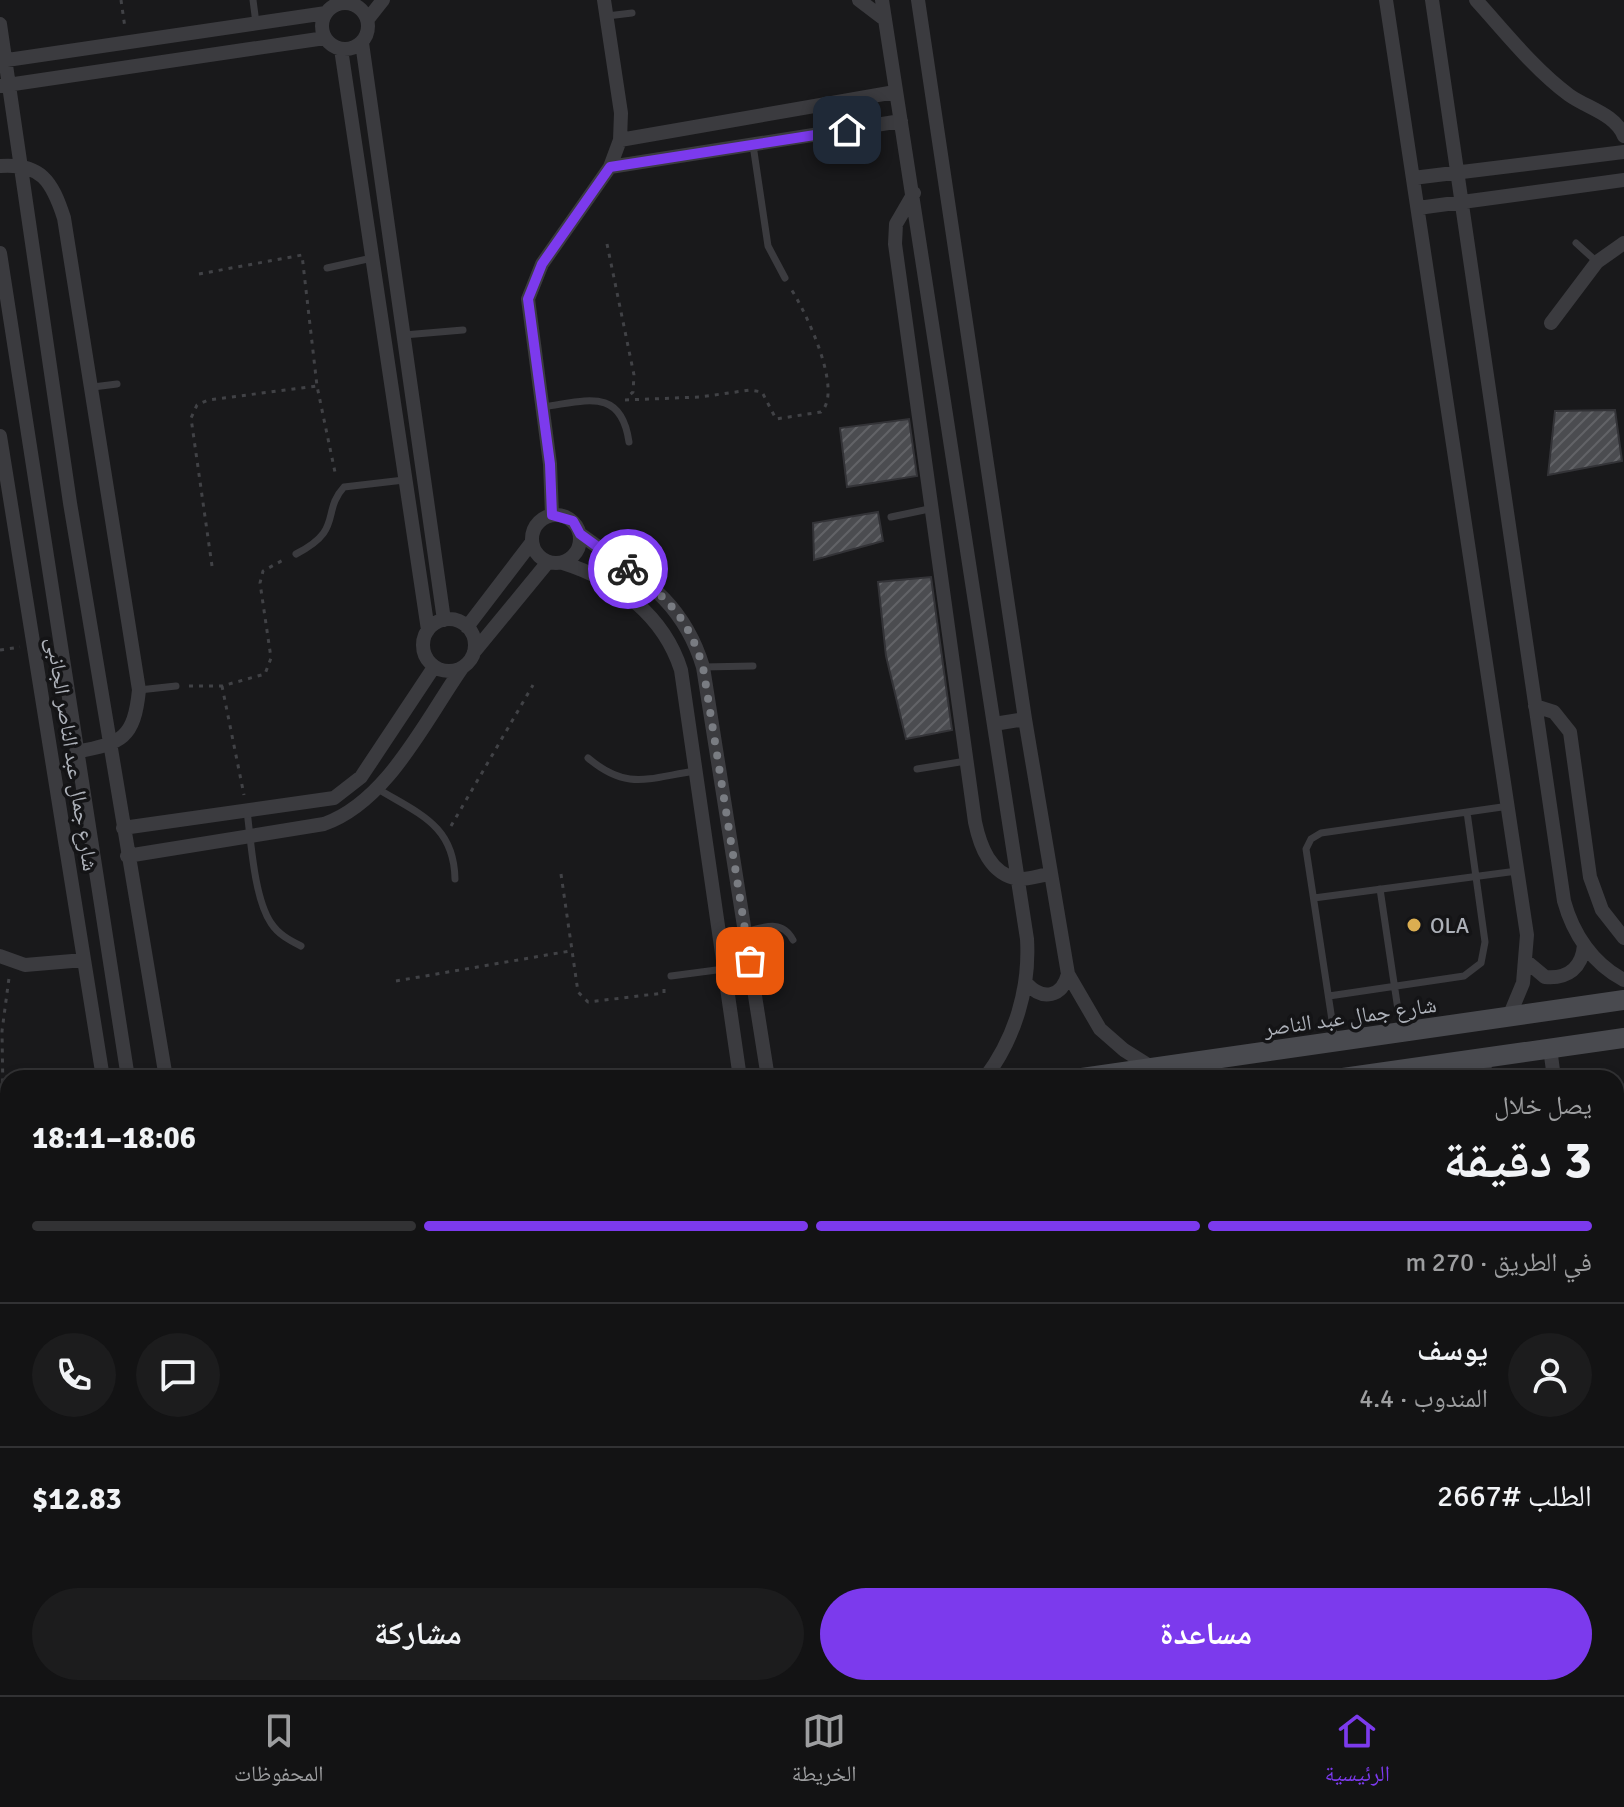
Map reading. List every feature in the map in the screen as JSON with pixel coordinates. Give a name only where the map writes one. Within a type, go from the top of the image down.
[{"type":"main road","name":"شارع جمال عبد الناصر","points":[[1132,1070],[1508,1019],[1624,1000]]},
{"type":"main road","points":[[1430,1070],[1624,1038]]},
{"type":"street","points":[[341,49],[362,43],[367,36],[368,19],[383,0]]},
{"type":"street","points":[[552,515],[528,318],[532,281],[610,167],[620,140],[621,113],[604,0]]},
{"type":"street","points":[[859,0],[884,19]]},
{"type":"street","points":[[882,0],[1027,939],[1027,984],[1007,1042],[990,1070]]},
{"type":"street","points":[[918,0],[1025,719],[1068,974],[1100,1029],[1124,1050],[1151,1067]]},
{"type":"street","points":[[1386,0],[1517,871],[1527,962],[1517,1002],[1508,1019]]},
{"type":"street","points":[[1432,0],[1564,901],[1584,945],[1600,963],[1624,980]]},
{"type":"street","points":[[1476,0],[1543,73],[1574,99],[1610,117],[1624,136]]},
{"type":"street","points":[[3,60],[326,13],[348,2],[359,8],[368,19]]},
{"type":"street","points":[[326,13],[322,30],[325,38],[341,49],[428,630],[423,645],[434,667],[448,672],[462,668]]},
{"type":"street","points":[[0,24],[5,85],[22,164],[109,745],[165,1070]]},
{"type":"street","points":[[183,34],[187,58]]},
{"type":"street","points":[[5,85],[325,38]]},
{"type":"street","points":[[362,43],[444,620]]},
{"type":"street","points":[[620,140],[895,92]]},
{"type":"street","points":[[760,144],[761,116]]},
{"type":"street","points":[[610,167],[901,121]]},
{"type":"street","points":[[1413,178],[1624,152]]},
{"type":"street","points":[[1571,158],[1573,186]]},
{"type":"street","points":[[0,166],[22,164],[48,182],[64,218],[139,690],[133,724],[124,737],[109,745],[76,752]]},
{"type":"street","points":[[1418,208],[1624,180]]},
{"type":"street","points":[[914,193],[896,224],[895,244],[929,509],[980,847],[996,867],[1019,879],[1050,874]]},
{"type":"street","points":[[1551,323],[1597,262],[1624,243]]},
{"type":"street","points":[[0,253],[7,356],[76,752],[127,1070]]},
{"type":"street","name":"شارع جمال عبد الناصر الجانبى","points":[[0,436],[4,497],[102,1070]]},
{"type":"street","points":[[467,627],[532,542],[536,524],[552,515],[573,521],[580,534],[674,607],[693,635],[703,667],[767,1070]]},
{"type":"street","points":[[563,563],[578,551],[580,534]]},
{"type":"street","points":[[532,542],[534,550],[548,562],[563,563],[590,572],[636,602],[657,620],[673,644],[681,670],[739,1070]]},
{"type":"street","points":[[127,856],[324,824],[345,817],[378,789],[462,668],[548,562]]},
{"type":"street","points":[[428,630],[444,620],[467,627],[474,638],[474,652]]},
{"type":"street","points":[[123,828],[318,803],[349,789],[361,777],[434,667]]},
{"type":"street","points":[[1535,706],[1554,712],[1570,732],[1590,877],[1602,910],[1624,938]]},
{"type":"street","points":[[994,724],[1025,719]]},
{"type":"street","points":[[709,865],[734,862]]},
{"type":"street","points":[[1527,962],[1545,977],[1568,975],[1577,967],[1584,945]]},
{"type":"street","points":[[6,959],[25,965],[84,960]]},
{"type":"street","points":[[1027,984],[1045,996],[1057,993],[1065,985],[1068,974]]},
{"type":"street","points":[[1550,1048],[1553,1070]]},
{"type":"street","points":[[1480,1070],[1486,1059]]},
{"type":"lane","points":[[253,0],[256,23]]},
{"type":"lane","points":[[606,16],[632,13]]},
{"type":"lane","points":[[760,144],[768,246],[785,278]]},
{"type":"lane","points":[[1576,243],[1597,262]]},
{"type":"lane","points":[[327,268],[372,258]]},
{"type":"lane","points":[[404,335],[463,330]]},
{"type":"lane","points":[[93,387],[117,384]]},
{"type":"lane","points":[[541,408],[600,399],[616,408],[626,424],[629,442]]},
{"type":"lane","points":[[296,554],[314,545],[328,529],[339,493],[344,487],[404,480]]},
{"type":"lane","points":[[891,517],[929,509]]},
{"type":"lane","points":[[703,667],[753,666]]},
{"type":"lane","points":[[139,690],[176,686]]},
{"type":"lane","points":[[588,758],[608,774],[633,781],[695,771]]},
{"type":"lane","points":[[917,769],[966,761]]},
{"type":"lane","points":[[378,789],[430,821],[446,837],[454,857],[455,879]]},
{"type":"lane","points":[[1336,1042],[1306,849],[1316,835],[1509,806]]},
{"type":"lane","points":[[247,811],[263,907],[271,924],[284,937],[301,946]]},
{"type":"lane","points":[[1329,996],[1464,976],[1481,963],[1485,949],[1467,812]]},
{"type":"lane","points":[[1314,898],[1517,871]]},
{"type":"lane","points":[[1380,889],[1401,1032]]},
{"type":"lane","points":[[745,932],[778,926],[788,930],[793,940]]},
{"type":"lane","points":[[671,976],[724,969]]},
{"type":"path","points":[[121,0],[127,42]]},
{"type":"path","points":[[607,244],[634,375],[633,392],[616,408]]},
{"type":"path","points":[[199,274],[302,255],[317,386],[339,493]]},
{"type":"path","points":[[625,400],[700,397],[750,390],[762,392],[776,419],[821,412],[827,400],[825,366],[807,313],[785,278]]},
{"type":"path","points":[[212,566],[191,418],[197,405],[208,400],[317,386]]},
{"type":"path","points":[[176,686],[222,686],[256,678],[270,667],[260,583],[263,571],[296,554]]},
{"type":"path","points":[[446,837],[533,685]]},
{"type":"path","points":[[222,686],[247,811]]},
{"type":"path","points":[[561,874],[578,992],[588,1002],[664,993],[663,979],[671,976]]},
{"type":"path","points":[[396,981],[570,951]]},
{"type":"path","points":[[3,1070],[6,959]]},
{"type":"building","points":[[1615,410],[1622,461],[1548,475],[1555,411]]},
{"type":"building","points":[[909,419],[917,476],[847,487],[840,428]]},
{"type":"building","points":[[878,512],[883,541],[814,560],[813,523]]},
{"type":"building","points":[[931,577],[952,730],[906,739],[886,656],[878,582]]},
{"type":"way so far","points":[[628,569],[674,607],[693,635],[703,667],[750,961]]},
{"type":"place","name":"OLA","points":[[1414,925]]},
{"type":"route","points":[[628,569],[580,534],[573,521],[552,515],[550,464],[528,318],[532,281],[610,167],[847,130]]}]
